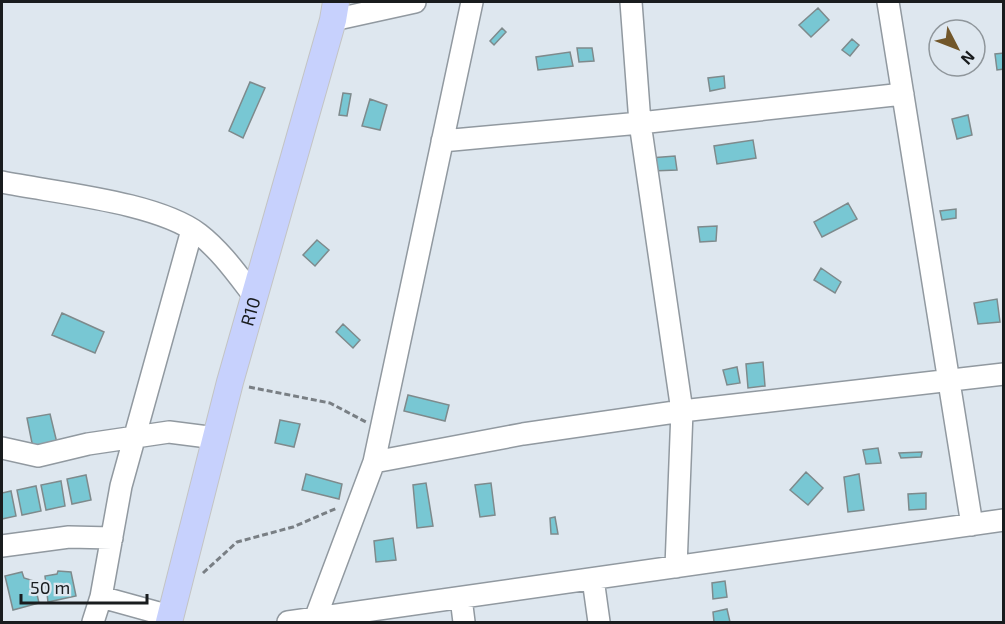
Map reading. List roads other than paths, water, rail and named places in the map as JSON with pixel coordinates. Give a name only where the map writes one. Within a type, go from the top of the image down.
[{"type":"main road","name":"R10","points":[[170,619],[230,382],[334,11]]},
{"type":"street","points":[[334,11],[415,2]]},
{"type":"street","points":[[315,619],[374,462],[472,2]]},
{"type":"street","points":[[630,2],[640,123],[682,411],[676,567]]},
{"type":"street","points":[[888,2],[972,525]]},
{"type":"street","points":[[442,141],[640,123],[903,94]]},
{"type":"street","points":[[2,183],[150,210],[178,220],[225,260],[254,296]]},
{"type":"street","points":[[93,622],[101,597],[135,436],[192,230]]},
{"type":"street","points":[[374,462],[523,434],[682,411],[1004,374]]},
{"type":"street","points":[[2,448],[38,456],[135,436],[169,432],[216,438]]},
{"type":"street","points":[[288,622],[1004,520]]},
{"type":"street","points":[[2,546],[69,537],[112,538]]},
{"type":"street","points":[[593,579],[599,622]]},
{"type":"street","points":[[101,597],[170,619]]},
{"type":"street","points":[[461,598],[464,622]]}]
